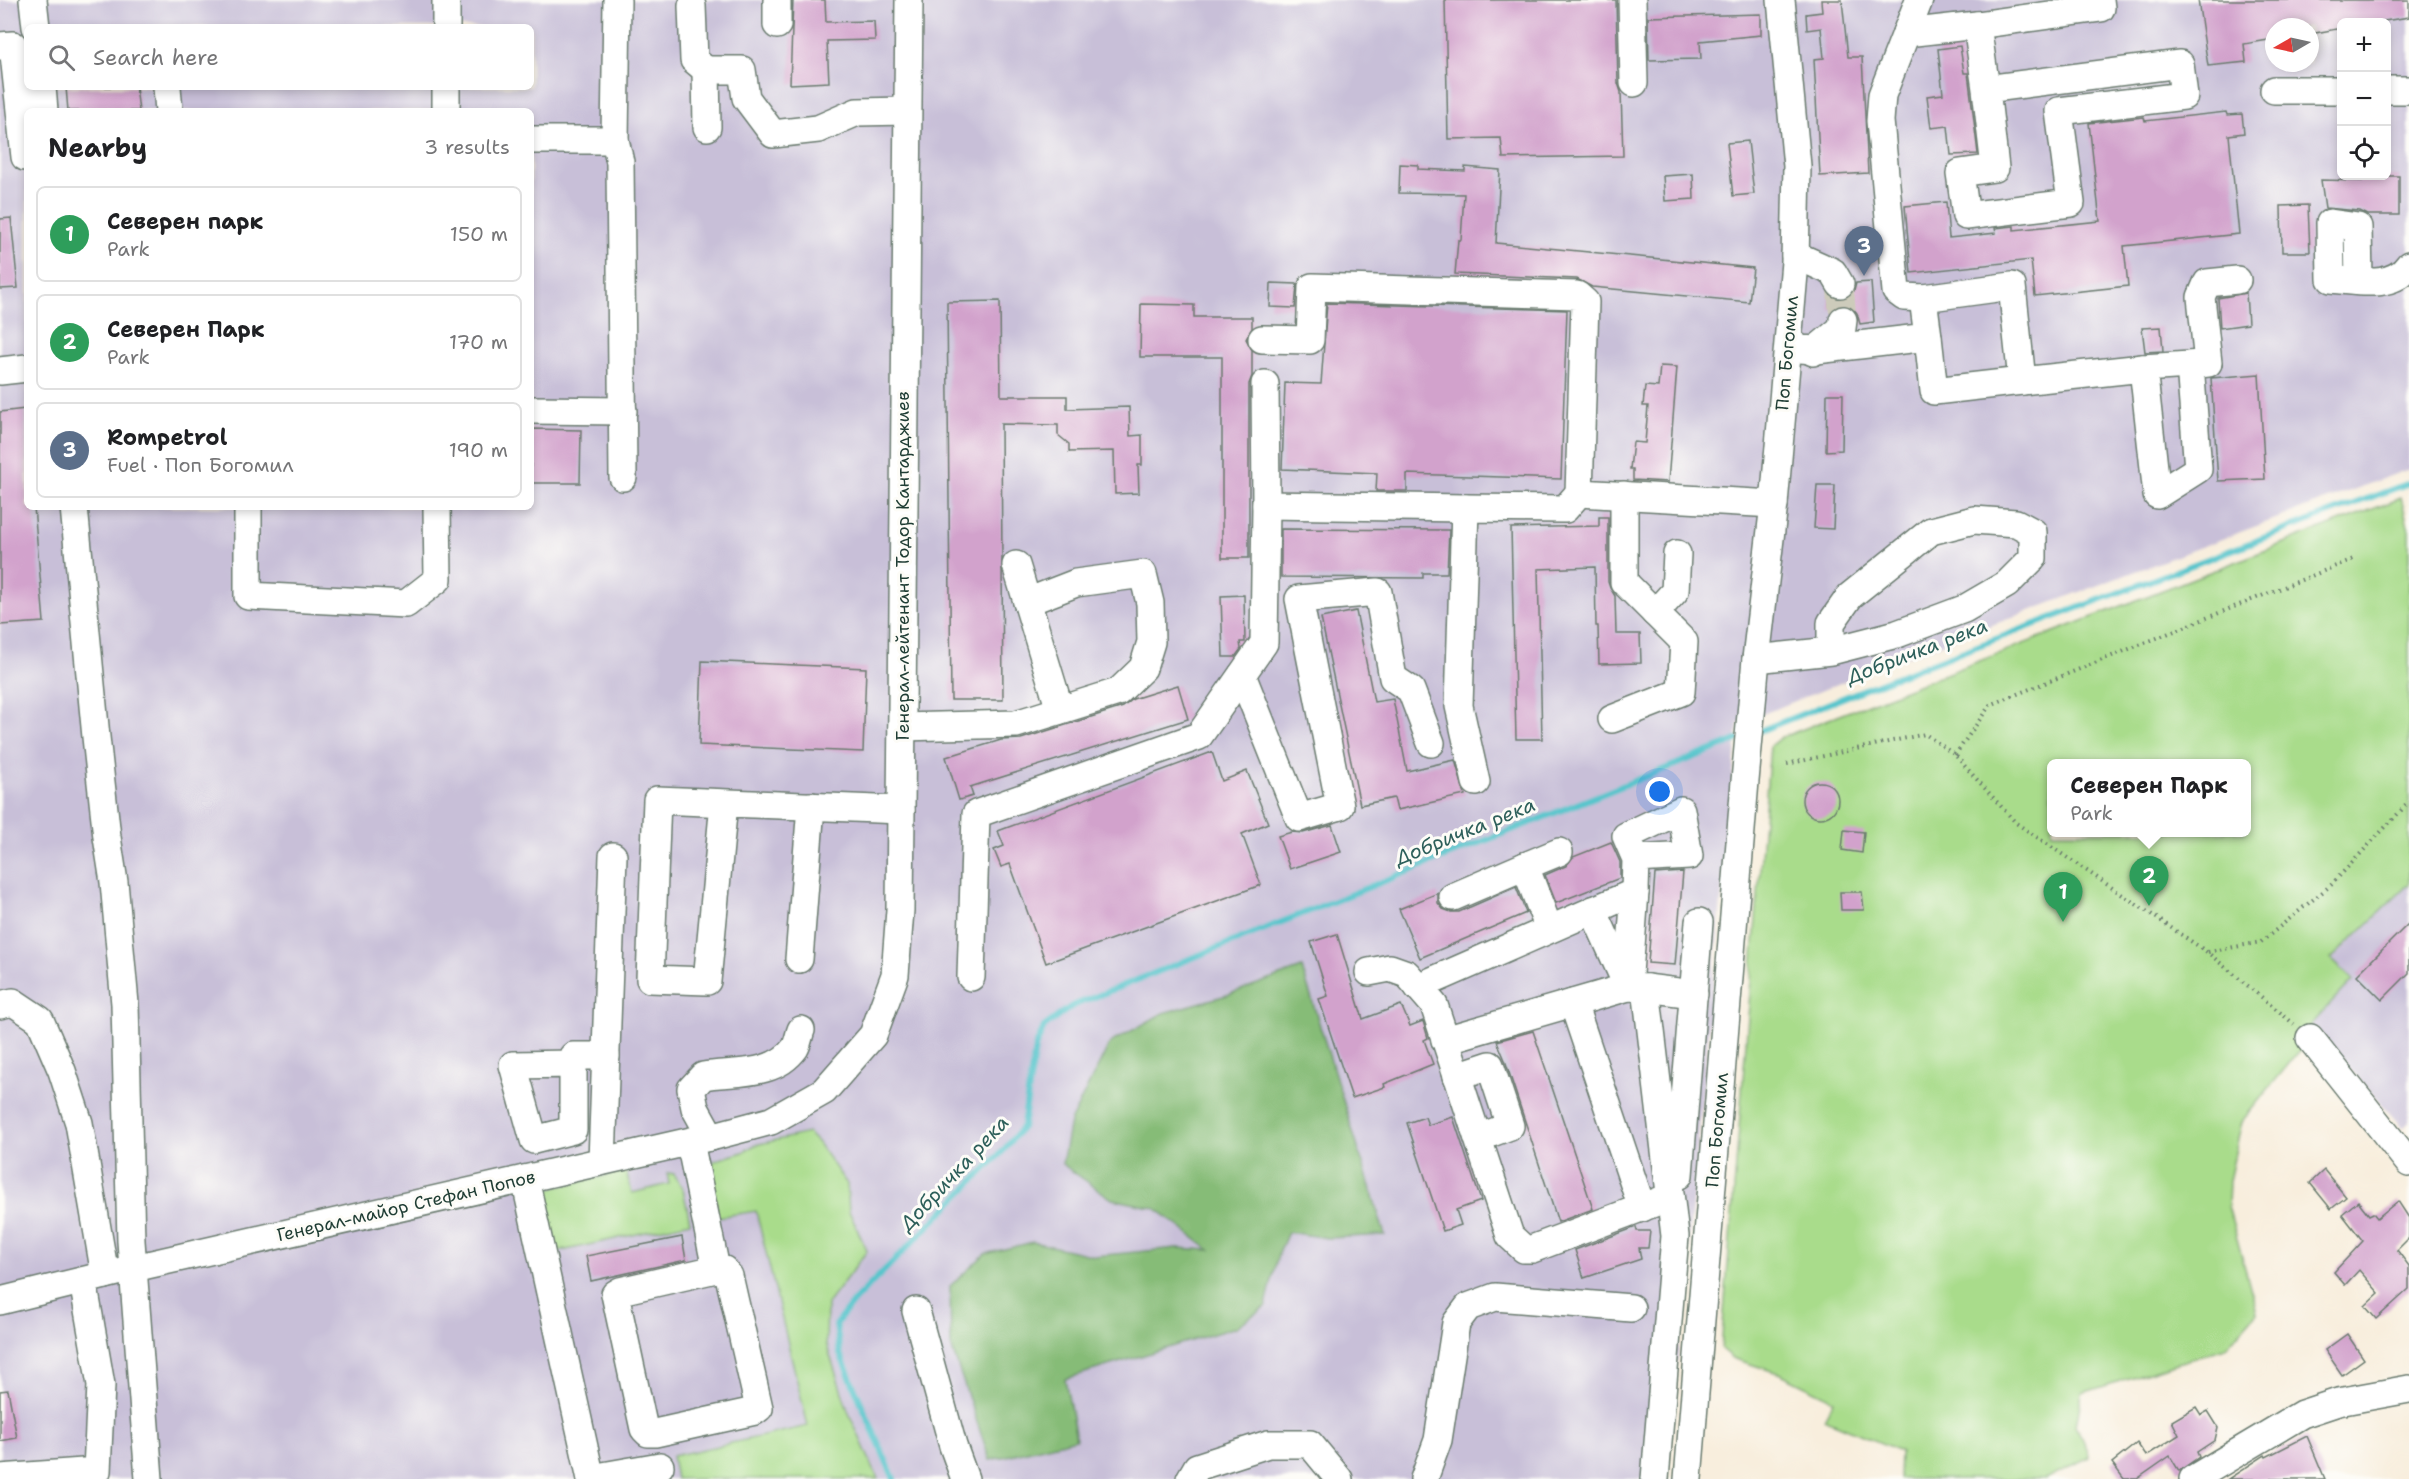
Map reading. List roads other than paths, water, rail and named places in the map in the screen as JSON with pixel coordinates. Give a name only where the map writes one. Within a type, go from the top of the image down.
[{"type":"street","points":[[33,0],[36,24]]},
{"type":"street","points":[[446,0],[446,24]]},
{"type":"street","points":[[617,0],[615,140],[620,162],[623,477]]},
{"type":"street","name":"Генерал-лейтенант Тодор Кантарджиев","points":[[808,1100],[824,1091],[873,1035],[895,975],[900,910],[902,810],[909,0]]},
{"type":"street","points":[[1632,0],[1634,83]]},
{"type":"street","name":"Поп Богомил","points":[[1688,1479],[1745,781],[1774,504],[1796,255],[1797,166],[1780,0]]},
{"type":"street","points":[[1919,0],[1882,95],[1880,121],[1896,291],[1904,297],[1923,298],[2013,286],[2022,381]]},
{"type":"street","points":[[1906,33],[2100,8],[2100,0]]},
{"type":"street","points":[[692,6],[694,60],[706,70],[742,70],[746,98],[773,134],[818,129],[857,112],[907,111]]},
{"type":"street","points":[[1977,25],[1995,168],[1960,173],[1966,216],[2071,203],[2060,111],[2184,96],[2180,64],[1986,89]]},
{"type":"street","points":[[0,46],[13,45],[24,148]]},
{"type":"street","points":[[706,70],[707,127]]},
{"type":"street","points":[[42,90],[44,108]]},
{"type":"street","points":[[167,90],[169,108]]},
{"type":"street","points":[[446,90],[446,108]]},
{"type":"street","points":[[2274,90],[2337,90]]},
{"type":"street","points":[[2391,90],[2409,90]]},
{"type":"street","points":[[534,140],[615,140]]},
{"type":"street","points":[[1796,255],[1833,272],[1840,284]]},
{"type":"street","points":[[2359,281],[2379,282],[2397,278],[2409,265]]},
{"type":"street","points":[[1923,298],[1934,391],[2208,363],[2201,297],[2207,283],[2237,280]]},
{"type":"street","points":[[1262,339],[1310,340],[1312,287],[1577,295],[1585,302],[1579,493],[1565,509],[1266,505]]},
{"type":"street","points":[[1786,373],[1842,328],[1843,320]]},
{"type":"street","points":[[1789,341],[1800,349],[1816,350],[1928,337]]},
{"type":"street","points":[[2143,368],[2157,495],[2198,469],[2190,365]]},
{"type":"street","points":[[0,371],[24,368]]},
{"type":"street","points":[[1264,643],[1265,384]]},
{"type":"street","points":[[534,410],[622,411]]},
{"type":"street","points":[[1579,493],[1774,504]]},
{"type":"street","points":[[1612,719],[1681,692],[1684,642],[1624,582],[1624,495]]},
{"type":"street","points":[[1465,508],[1459,706],[1476,782]]},
{"type":"street","points":[[74,510],[96,737],[126,1004],[131,1241],[149,1479]]},
{"type":"street","points":[[248,510],[248,596],[406,604],[438,579],[437,510]]},
{"type":"street","points":[[1756,659],[1831,651],[1897,634],[1964,609],[2007,584],[2033,558],[2033,532],[2016,522],[1974,520],[1931,531],[1850,596],[1831,623],[1831,651]]},
{"type":"street","points":[[1655,613],[1675,591],[1677,554]]},
{"type":"street","points":[[1017,565],[1060,710]]},
{"type":"street","points":[[902,727],[1016,724],[1118,692],[1143,668],[1151,642],[1150,603],[1143,574],[1076,584],[1027,602]]},
{"type":"street","points":[[971,977],[976,814],[1199,736],[1264,643],[1299,599],[1378,592],[1393,678],[1411,690],[1431,743]]},
{"type":"street","points":[[1242,675],[1299,818],[1341,806],[1299,599]]},
{"type":"street","points":[[724,802],[707,981],[650,979],[657,800],[724,802],[902,810]]},
{"type":"street","points":[[799,959],[811,806]]},
{"type":"street","points":[[1453,897],[1559,852]]},
{"type":"street","points":[[602,1161],[613,855]]},
{"type":"street","points":[[1636,859],[1637,987],[1675,1236]]},
{"type":"street","points":[[1525,866],[1549,929]]},
{"type":"street","points":[[1418,987],[1635,892]]},
{"type":"street","points":[[1593,910],[1637,987]]},
{"type":"street","points":[[1655,1479],[1700,921]]},
{"type":"street","points":[[1370,972],[1390,968],[1407,974],[1434,1005],[1510,1236],[1524,1249],[1532,1249],[1670,1197]]},
{"type":"street","points":[[1445,1040],[1637,987],[1694,994]]},
{"type":"street","points":[[0,1005],[13,1002],[40,1020],[62,1071],[80,1123],[101,1385],[100,1475],[0,1478]]},
{"type":"street","points":[[1574,1003],[1642,1208]]},
{"type":"street","points":[[716,1269],[700,1139],[691,1089],[703,1076],[753,1072],[776,1064],[796,1047],[801,1030]]},
{"type":"street","points":[[2310,1038],[2409,1163]]},
{"type":"street","points":[[573,1064],[573,1056],[606,1056]]},
{"type":"street","name":"Генерал-майор Стефан Попов","points":[[0,1301],[134,1268],[700,1139],[771,1121],[808,1100]]},
{"type":"street","points":[[525,1179],[591,1478],[660,1466]]},
{"type":"street","points":[[716,1269],[724,1270],[729,1276],[759,1408],[755,1411],[655,1434],[648,1433],[645,1429],[615,1294],[716,1269]]},
{"type":"street","points":[[1424,1479],[1438,1440],[1456,1323],[1468,1307],[1495,1297],[1631,1308]]},
{"type":"street","points":[[916,1311],[953,1446],[965,1479]]},
{"type":"street","points":[[2193,1479],[2302,1414],[2338,1402],[2409,1389]]},
{"type":"street","points":[[1190,1479],[1197,1467],[1268,1444],[1310,1444],[1339,1479]]},
{"type":"waterway","name":"Добричка река","points":[[1757,732],[1890,679],[2409,483]]},
{"type":"waterway","name":"Добричка река","points":[[894,1479],[840,1354],[836,1324],[854,1301],[1003,1151],[1023,1126],[1035,1048],[1044,1027],[1072,1006],[1742,738]]},
{"type":"tunnel","points":[[1840,284],[1843,320]]},
{"type":"place","name":"Rompetrol","points":[[1864,276]]},
{"type":"place","name":"Северен Парк","points":[[2149,906]]},
{"type":"place","name":"Северен парк","points":[[2063,922]]}]
